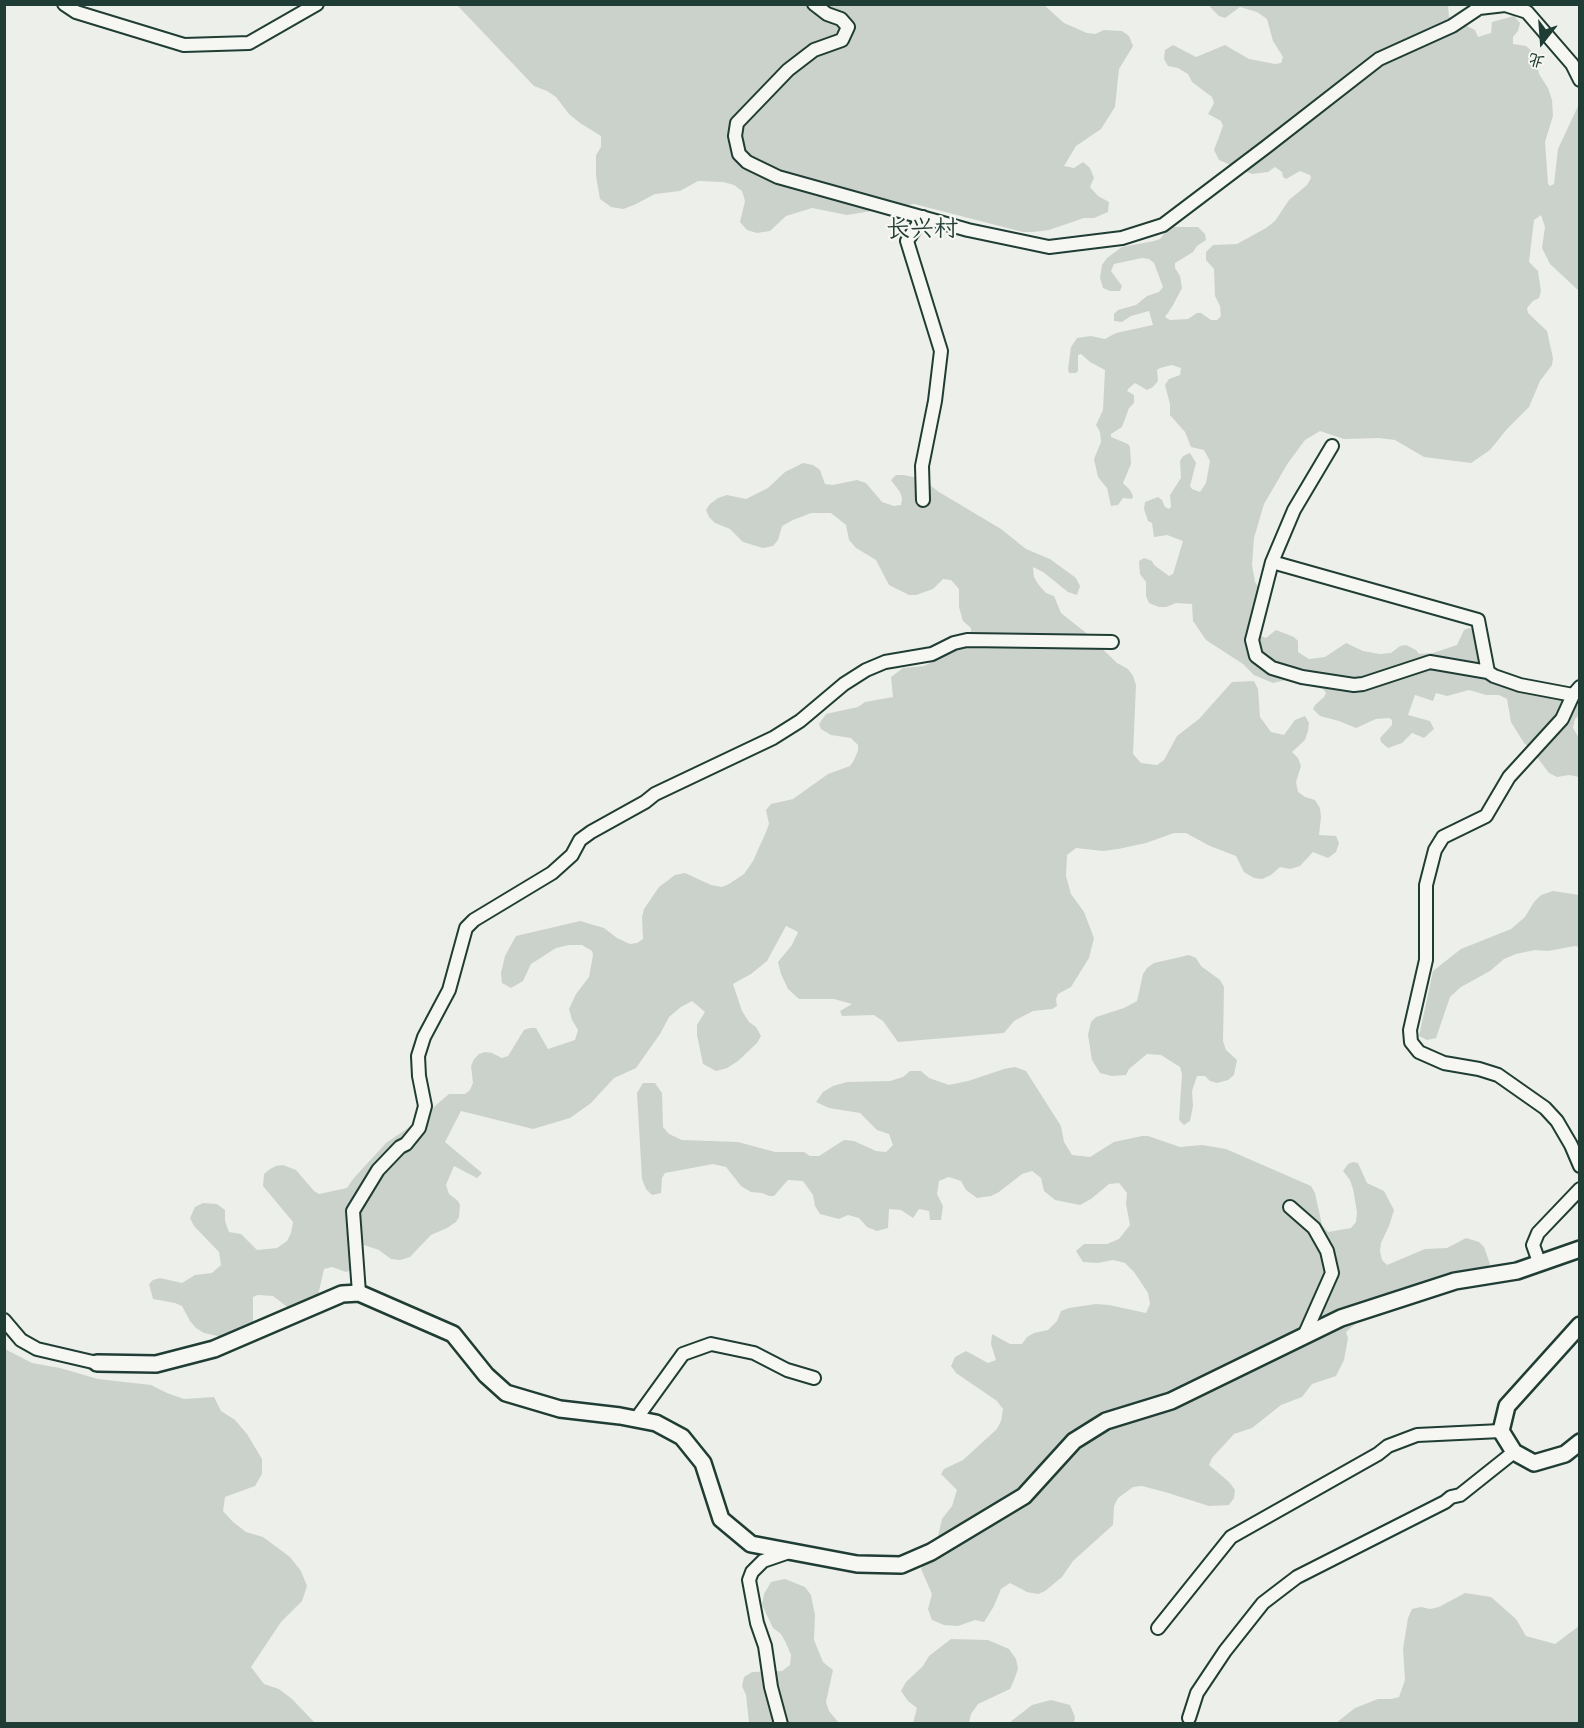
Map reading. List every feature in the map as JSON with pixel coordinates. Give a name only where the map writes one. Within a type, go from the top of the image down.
[{"type":"street","points":[[64,4],[76,12],[184,45],[249,43],[317,4]]},
{"type":"street","points":[[814,4],[827,14],[841,19],[848,27],[842,40],[814,50],[788,70],[737,123],[735,136],[739,154],[747,162],[778,177],[968,230],[1049,248],[1122,238],[1163,225],[1378,59],[1416,40],[1452,26],[1479,8],[1505,5],[1527,12],[1572,64],[1580,80]]},
{"type":"street","points":[[923,217],[907,241],[941,351],[935,401],[922,466],[923,500]]},
{"type":"street","points":[[1332,446],[1294,510],[1272,562],[1252,640],[1256,656],[1272,668],[1302,677],[1354,684],[1363,684],[1430,662],[1488,672],[1520,685],[1576,691],[1562,719],[1509,777],[1486,816],[1443,837],[1435,850],[1426,885],[1426,960],[1410,1030],[1412,1042],[1419,1052],[1444,1063],[1498,1075],[1545,1108],[1557,1121],[1580,1166]]},
{"type":"street","points":[[1272,562],[1478,620],[1488,672]]},
{"type":"street","points":[[359,1293],[353,1211],[378,1170],[400,1147],[406,1144],[419,1128],[425,1106],[418,1056],[424,1037],[449,990],[466,928],[474,920],[552,873],[572,855],[580,840],[591,832],[655,794],[773,738],[800,721],[844,684],[866,670],[885,662],[932,654],[954,643],[967,640],[1112,642]]},
{"type":"street","points":[[1539,1262],[1533,1245],[1538,1233],[1580,1189]]},
{"type":"street","points":[[1290,1207],[1314,1228],[1327,1251],[1332,1273],[1304,1336]]},
{"type":"street","points":[[4,1320],[21,1340],[37,1349],[97,1363],[156,1364],[214,1349],[342,1294],[359,1293],[453,1334],[486,1375],[506,1393],[560,1409],[656,1423],[682,1437],[703,1462],[722,1519],[733,1531],[751,1544],[857,1564],[901,1565],[931,1552],[1024,1496],[1074,1441],[1106,1421],[1171,1401],[1341,1318],[1455,1281],[1517,1270],[1580,1249]]},
{"type":"street","points":[[1580,1325],[1507,1406],[1501,1431],[1514,1452],[1534,1463],[1565,1454],[1580,1442]]},
{"type":"street","points":[[636,1419],[683,1354],[711,1344],[754,1353],[787,1370],[814,1378]]},
{"type":"street","points":[[1158,1628],[1231,1537],[1378,1454],[1388,1446],[1417,1435],[1501,1431]]},
{"type":"street","points":[[1188,1718],[1197,1693],[1225,1651],[1263,1603],[1297,1577],[1451,1497],[1460,1495],[1514,1452]]},
{"type":"street","points":[[781,1724],[749,1580],[752,1572],[762,1561],[792,1551]]},
{"type":"shaded area","points":[[457,5],[1044,5],[1064,23],[1087,33],[1095,34],[1104,30],[1122,31],[1129,36],[1133,46],[1119,69],[1115,107],[1101,129],[1076,146],[1064,166],[1074,168],[1083,162],[1090,168],[1094,178],[1090,187],[1098,196],[1109,202],[1108,212],[1049,230],[1023,232],[914,204],[847,215],[812,208],[786,216],[770,231],[757,233],[747,230],[740,222],[745,201],[742,191],[734,185],[723,182],[698,181],[680,191],[655,194],[623,209],[611,207],[600,199],[596,176],[596,155],[601,147],[601,136],[569,114],[556,97],[534,86]]},
{"type":"shaded area","points":[[1211,5],[1450,5],[1448,7],[1449,17],[1475,30],[1478,37],[1491,33],[1492,22],[1514,16],[1520,23],[1513,37],[1513,44],[1526,46],[1535,54],[1539,74],[1552,100],[1553,116],[1545,142],[1550,186],[1554,184],[1558,149],[1579,104],[1579,291],[1550,264],[1542,248],[1545,227],[1541,215],[1534,220],[1529,262],[1538,271],[1541,291],[1539,298],[1527,308],[1528,313],[1547,331],[1553,358],[1552,365],[1540,381],[1529,407],[1490,450],[1471,463],[1424,457],[1395,440],[1344,439],[1320,431],[1305,440],[1288,463],[1264,504],[1254,538],[1252,565],[1255,582],[1259,588],[1258,635],[1266,638],[1276,630],[1294,637],[1298,641],[1298,652],[1309,659],[1325,657],[1346,643],[1363,651],[1380,654],[1391,653],[1400,646],[1406,645],[1419,654],[1433,653],[1457,645],[1464,630],[1469,628],[1475,630],[1482,678],[1510,687],[1564,698],[1579,705],[1579,715],[1575,719],[1573,728],[1579,738],[1579,777],[1569,775],[1557,777],[1549,773],[1524,743],[1511,722],[1507,699],[1499,695],[1486,695],[1469,690],[1447,696],[1436,693],[1433,701],[1415,695],[1408,715],[1430,721],[1434,729],[1424,738],[1412,733],[1402,743],[1388,748],[1380,738],[1392,725],[1392,720],[1389,718],[1376,719],[1356,728],[1320,716],[1313,709],[1326,693],[1323,689],[1286,680],[1273,683],[1254,675],[1243,664],[1206,640],[1193,621],[1192,604],[1176,603],[1159,607],[1149,603],[1146,596],[1146,582],[1140,574],[1139,561],[1144,558],[1152,561],[1169,576],[1173,574],[1183,541],[1167,535],[1154,537],[1152,523],[1148,521],[1144,509],[1145,502],[1158,497],[1165,507],[1169,509],[1171,507],[1170,495],[1181,478],[1180,461],[1183,456],[1190,453],[1196,463],[1190,486],[1200,492],[1206,483],[1210,461],[1204,450],[1191,447],[1185,432],[1170,415],[1170,404],[1165,385],[1169,379],[1180,375],[1181,368],[1172,365],[1160,368],[1157,370],[1158,381],[1153,387],[1147,390],[1135,383],[1129,388],[1127,391],[1134,395],[1134,403],[1129,408],[1122,427],[1111,434],[1111,437],[1130,447],[1131,464],[1123,483],[1133,496],[1132,499],[1123,498],[1118,505],[1111,506],[1107,488],[1098,477],[1094,459],[1101,442],[1100,432],[1096,425],[1103,410],[1105,370],[1081,354],[1078,355],[1078,371],[1069,373],[1071,347],[1077,338],[1091,336],[1105,339],[1116,333],[1153,325],[1149,311],[1131,316],[1122,322],[1114,321],[1114,314],[1118,310],[1136,305],[1147,296],[1159,292],[1163,287],[1154,263],[1142,258],[1114,264],[1111,271],[1122,286],[1120,291],[1110,291],[1103,288],[1100,278],[1102,265],[1107,258],[1122,247],[1160,239],[1169,227],[1198,227],[1205,234],[1206,240],[1193,252],[1175,263],[1182,288],[1165,317],[1170,320],[1188,319],[1201,313],[1211,320],[1217,320],[1221,316],[1220,306],[1215,296],[1214,269],[1206,260],[1206,252],[1213,245],[1237,244],[1266,228],[1275,221],[1289,200],[1307,185],[1311,178],[1310,175],[1300,171],[1286,179],[1275,167],[1268,172],[1252,174],[1219,160],[1214,150],[1223,126],[1221,121],[1208,114],[1214,103],[1212,97],[1192,82],[1188,74],[1178,68],[1168,66],[1164,59],[1165,50],[1173,45],[1196,57],[1225,45],[1249,59],[1275,64],[1281,63],[1283,57],[1273,41],[1267,19],[1257,12],[1240,7],[1225,18],[1219,16],[1210,7]]},
{"type":"shaded area","points":[[803,463],[813,465],[820,470],[825,484],[833,485],[857,480],[866,483],[882,502],[894,506],[901,505],[902,498],[891,480],[896,475],[922,479],[939,492],[1001,529],[1026,549],[1050,559],[1076,578],[1080,586],[1077,595],[1068,592],[1033,567],[1034,577],[1038,584],[1046,593],[1054,596],[1061,613],[1085,632],[1117,663],[1128,669],[1133,676],[1136,685],[1133,754],[1141,763],[1157,765],[1164,760],[1177,736],[1199,719],[1232,682],[1254,681],[1258,689],[1260,717],[1271,732],[1284,735],[1295,720],[1305,716],[1309,723],[1305,740],[1292,752],[1298,758],[1301,766],[1296,782],[1298,792],[1315,800],[1320,808],[1319,835],[1336,836],[1339,843],[1336,852],[1328,858],[1313,852],[1300,866],[1290,869],[1280,867],[1262,879],[1254,878],[1244,872],[1236,856],[1186,833],[1174,833],[1146,843],[1118,849],[1103,851],[1076,848],[1067,855],[1066,876],[1071,894],[1084,912],[1094,938],[1089,958],[1071,987],[1058,994],[1057,1006],[1052,1009],[1033,1011],[1014,1021],[1004,1033],[898,1042],[883,1021],[874,1015],[842,1016],[840,1011],[852,1004],[834,999],[799,999],[788,989],[778,962],[792,945],[798,932],[786,926],[767,961],[751,974],[733,984],[742,1011],[761,1036],[738,1061],[727,1068],[716,1071],[703,1064],[697,1025],[705,1012],[692,1001],[669,1017],[636,1068],[614,1078],[591,1103],[570,1118],[533,1129],[461,1111],[445,1142],[482,1173],[477,1178],[454,1166],[446,1185],[449,1194],[460,1205],[459,1217],[447,1228],[431,1235],[410,1257],[400,1260],[391,1259],[379,1250],[361,1244],[349,1246],[351,1270],[346,1272],[332,1267],[324,1269],[318,1295],[290,1309],[273,1296],[253,1297],[253,1323],[222,1337],[204,1333],[196,1328],[182,1306],[153,1299],[149,1284],[153,1280],[160,1278],[182,1283],[195,1275],[212,1273],[221,1265],[219,1252],[194,1226],[190,1218],[195,1207],[203,1203],[217,1204],[225,1210],[225,1221],[229,1232],[241,1234],[257,1250],[277,1248],[287,1241],[293,1222],[263,1186],[264,1174],[270,1169],[283,1165],[296,1170],[319,1194],[347,1188],[386,1143],[414,1124],[449,1094],[465,1094],[470,1090],[473,1083],[471,1066],[479,1054],[492,1053],[502,1058],[508,1056],[524,1030],[530,1028],[536,1028],[548,1049],[575,1040],[578,1030],[569,1009],[576,994],[589,977],[592,951],[582,945],[556,948],[531,964],[523,981],[511,988],[502,983],[501,973],[505,956],[516,936],[580,921],[604,928],[630,944],[637,943],[643,939],[644,909],[659,887],[675,875],[685,873],[711,885],[722,887],[729,884],[744,874],[753,861],[769,824],[766,810],[771,804],[793,799],[828,774],[850,766],[858,751],[858,745],[851,738],[831,735],[821,729],[819,724],[826,714],[858,707],[865,702],[893,697],[891,677],[903,668],[924,666],[958,648],[971,648],[971,628],[963,621],[959,607],[959,589],[951,580],[943,579],[933,589],[916,595],[909,595],[889,585],[876,560],[856,548],[849,540],[846,525],[831,513],[811,513],[793,520],[782,526],[778,540],[773,546],[763,548],[743,542],[730,529],[715,523],[709,517],[706,510],[718,498],[727,495],[746,499],[768,488],[785,472]]},
{"type":"shaded area","points":[[1553,891],[1579,895],[1579,947],[1548,951],[1535,950],[1504,959],[1490,971],[1461,987],[1450,997],[1436,1038],[1427,1040],[1419,1036],[1433,971],[1461,949],[1511,929],[1525,917],[1541,895]]},
{"type":"shaded area","points":[[1189,955],[1196,958],[1201,966],[1220,980],[1224,987],[1223,1041],[1226,1050],[1237,1060],[1234,1075],[1228,1080],[1217,1083],[1205,1076],[1197,1076],[1192,1091],[1193,1106],[1190,1121],[1184,1125],[1179,1120],[1182,1074],[1180,1067],[1161,1055],[1147,1054],[1129,1069],[1126,1075],[1112,1076],[1100,1073],[1092,1060],[1088,1035],[1091,1022],[1096,1017],[1137,1001],[1143,974],[1147,968],[1154,963]]},
{"type":"shaded area","points":[[1015,1067],[1026,1071],[1061,1126],[1064,1142],[1072,1155],[1090,1157],[1114,1142],[1142,1136],[1180,1147],[1202,1145],[1226,1149],[1311,1186],[1315,1193],[1322,1225],[1328,1232],[1351,1228],[1356,1222],[1357,1212],[1353,1189],[1343,1171],[1348,1164],[1358,1163],[1367,1183],[1384,1191],[1394,1210],[1381,1243],[1382,1260],[1387,1265],[1425,1249],[1447,1248],[1466,1238],[1479,1242],[1484,1247],[1490,1264],[1471,1285],[1361,1319],[1346,1332],[1348,1338],[1344,1360],[1336,1376],[1312,1384],[1302,1397],[1281,1405],[1252,1428],[1234,1434],[1212,1458],[1209,1465],[1235,1490],[1234,1498],[1229,1505],[1209,1506],[1142,1486],[1133,1487],[1118,1498],[1114,1506],[1113,1525],[1073,1561],[1062,1577],[1045,1591],[1038,1594],[1027,1592],[1010,1583],[1001,1589],[984,1622],[975,1620],[958,1626],[944,1625],[932,1620],[928,1609],[932,1594],[921,1569],[938,1536],[942,1519],[952,1506],[957,1490],[941,1474],[944,1469],[963,1460],[997,1429],[1003,1409],[997,1401],[956,1373],[951,1366],[955,1357],[966,1351],[988,1363],[996,1360],[991,1344],[992,1334],[1010,1344],[1022,1344],[1034,1333],[1048,1330],[1057,1321],[1061,1311],[1069,1308],[1096,1304],[1146,1313],[1150,1304],[1148,1293],[1125,1263],[1113,1260],[1098,1263],[1083,1262],[1076,1251],[1084,1244],[1107,1244],[1119,1239],[1130,1225],[1126,1204],[1127,1193],[1119,1183],[1109,1184],[1080,1205],[1055,1200],[1044,1191],[1041,1178],[1032,1171],[1022,1174],[991,1196],[977,1198],[966,1190],[961,1181],[949,1177],[939,1181],[937,1194],[943,1206],[941,1220],[930,1220],[929,1211],[919,1209],[913,1218],[901,1210],[889,1209],[888,1228],[877,1231],[867,1227],[859,1218],[848,1215],[839,1219],[820,1214],[815,1206],[813,1195],[803,1181],[788,1180],[774,1196],[769,1196],[751,1192],[741,1186],[726,1167],[713,1164],[665,1173],[662,1178],[661,1193],[652,1195],[646,1189],[642,1179],[637,1093],[643,1083],[655,1083],[662,1093],[663,1127],[669,1134],[682,1140],[738,1142],[775,1152],[804,1152],[810,1156],[819,1156],[844,1140],[886,1152],[893,1145],[889,1134],[877,1130],[860,1113],[829,1108],[816,1102],[823,1092],[847,1082],[890,1081],[903,1077],[910,1071],[921,1071],[929,1078],[949,1085]]},
{"type":"shaded area","points":[[5,1349],[32,1363],[98,1379],[151,1385],[184,1399],[214,1397],[221,1411],[235,1420],[247,1434],[262,1459],[262,1474],[255,1486],[225,1497],[223,1511],[246,1532],[263,1537],[290,1557],[301,1571],[307,1586],[302,1601],[281,1622],[251,1667],[264,1684],[279,1689],[315,1723],[5,1723]]},
{"type":"shaded area","points":[[785,1579],[805,1587],[811,1595],[815,1615],[814,1640],[823,1662],[833,1670],[826,1702],[829,1711],[839,1723],[749,1723],[746,1695],[742,1686],[744,1677],[752,1672],[782,1671],[790,1665],[791,1655],[786,1643],[781,1634],[773,1628],[762,1605],[764,1594],[771,1582]]},
{"type":"shaded area","points":[[1465,1593],[1491,1597],[1516,1619],[1526,1636],[1555,1644],[1579,1626],[1579,1723],[1336,1723],[1355,1708],[1378,1699],[1399,1697],[1405,1680],[1403,1649],[1408,1618],[1412,1609],[1439,1607]]},
{"type":"shaded area","points":[[951,1639],[988,1640],[1009,1649],[1016,1659],[1018,1669],[1010,1689],[978,1704],[971,1714],[969,1723],[913,1723],[917,1708],[901,1691],[929,1656]]},
{"type":"shaded area","points":[[1051,1700],[1070,1705],[1075,1717],[1074,1723],[1009,1723],[1032,1705]]},
{"type":"district","name":"长兴村","points":[[922,232]]}]
